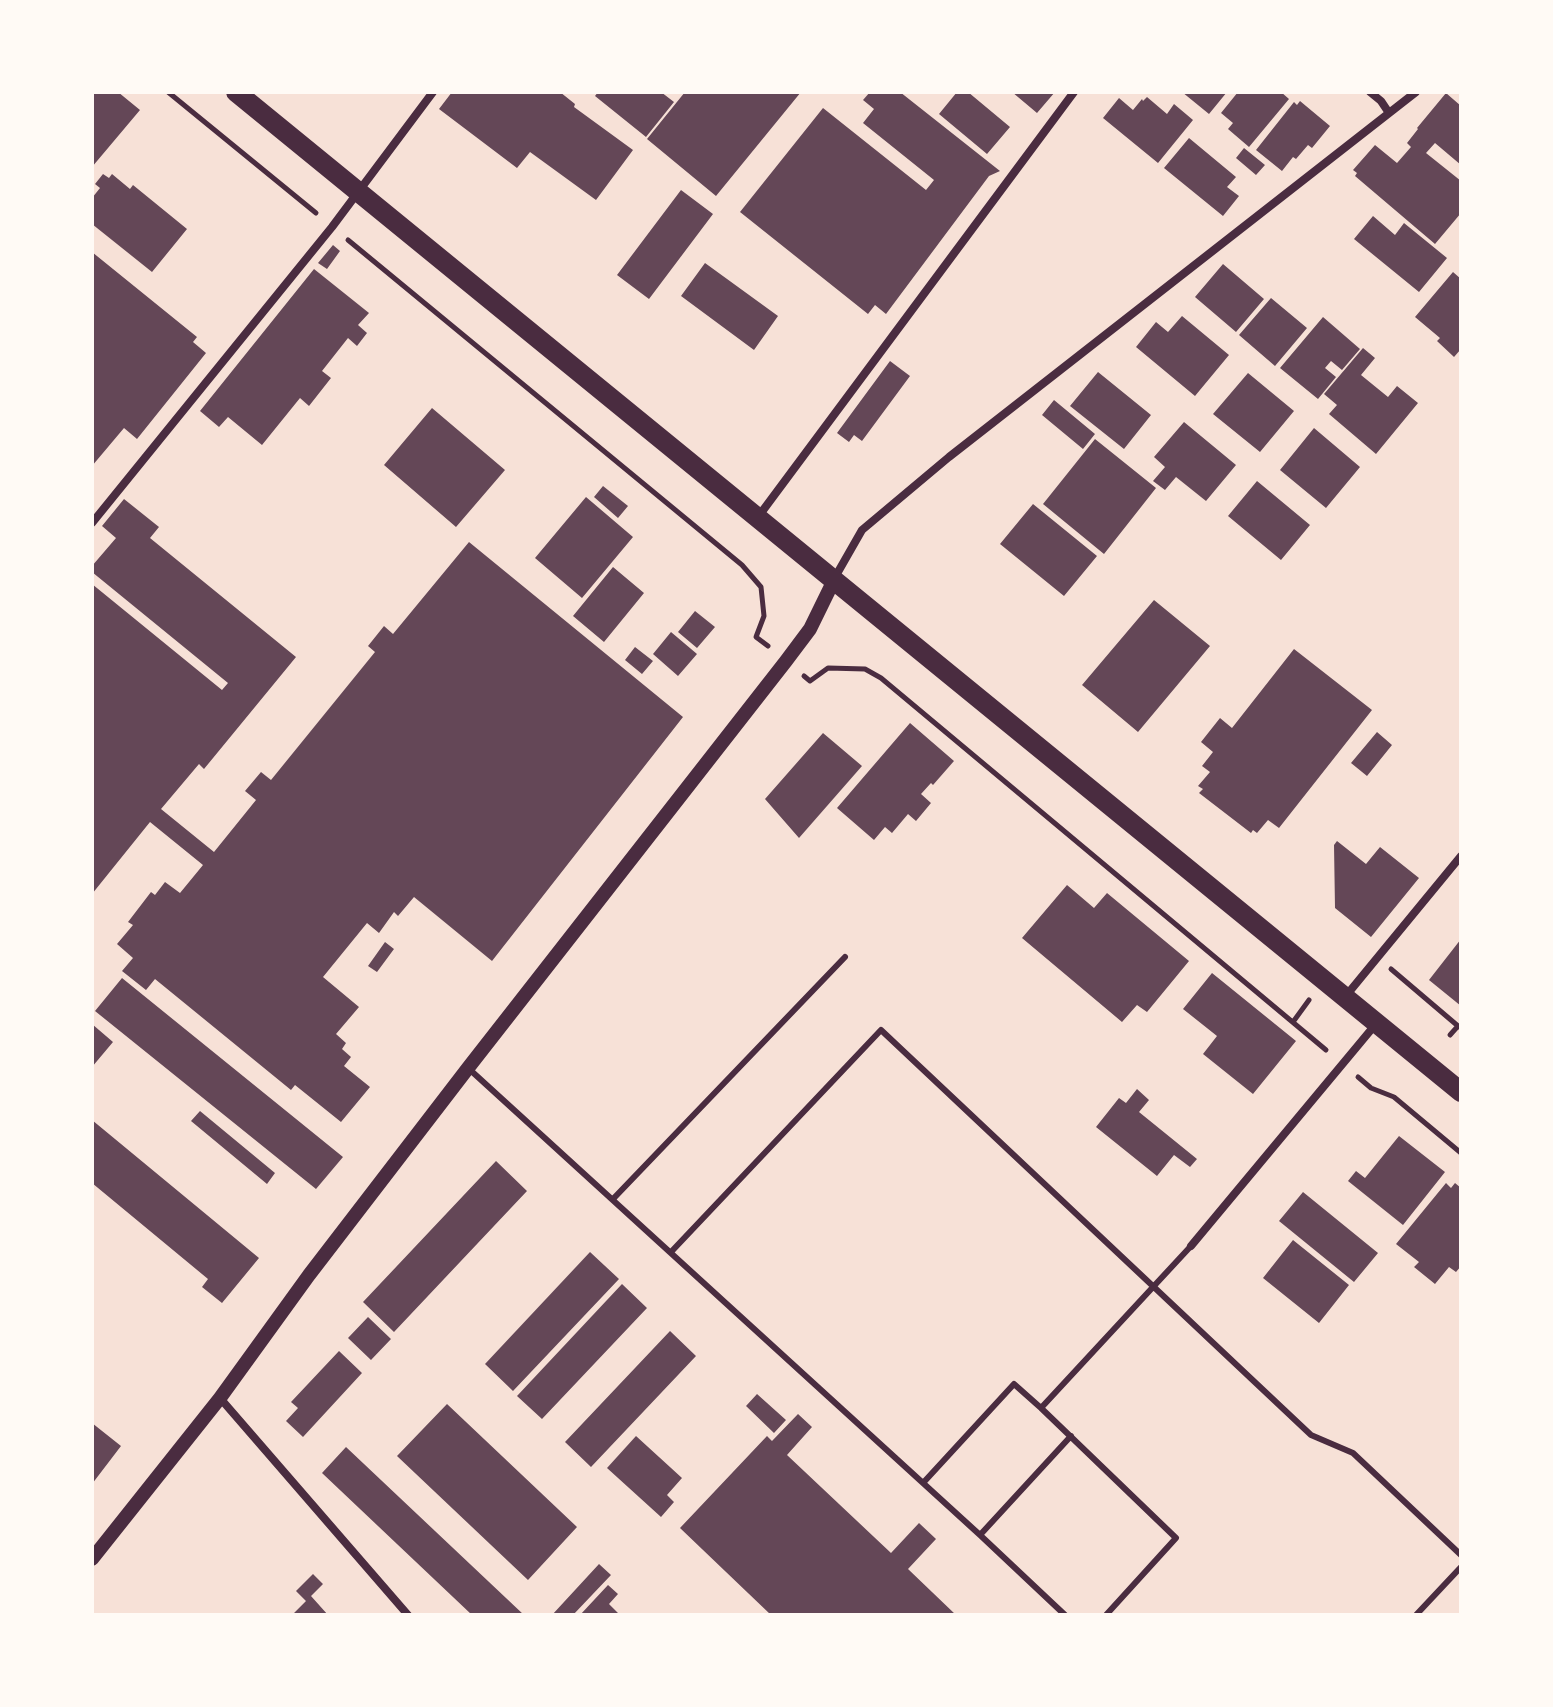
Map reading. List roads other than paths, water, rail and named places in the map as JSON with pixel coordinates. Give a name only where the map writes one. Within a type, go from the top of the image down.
[{"type":"main road","points":[[236,92],[1461,1092]]},
{"type":"street","points":[[92,523],[332,227],[433,92]]},
{"type":"street","points":[[758,518],[1074,92]]},
{"type":"street","points":[[1370,92],[1389,113]]},
{"type":"street","points":[[92,1559],[220,1398],[309,1275],[810,629],[862,530],[949,457],[1416,92]]},
{"type":"street","points":[[1344,997],[1461,856]]},
{"type":"street","points":[[1191,1246],[1376,1024]]},
{"type":"street","points":[[220,1398],[408,1615]]},
{"type":"lane","points":[[613,1199],[845,957]]},
{"type":"lane","points":[[671,1252],[881,1030],[1311,1435],[1353,1453],[1461,1555]]},
{"type":"lane","points":[[468,1068],[1065,1615]]},
{"type":"lane","points":[[1041,1408],[1191,1246]]},
{"type":"lane","points":[[923,1483],[1014,1384],[1176,1538],[1106,1615]]},
{"type":"lane","points":[[980,1535],[1071,1436]]},
{"type":"lane","points":[[1416,1615],[1461,1567]]}]
